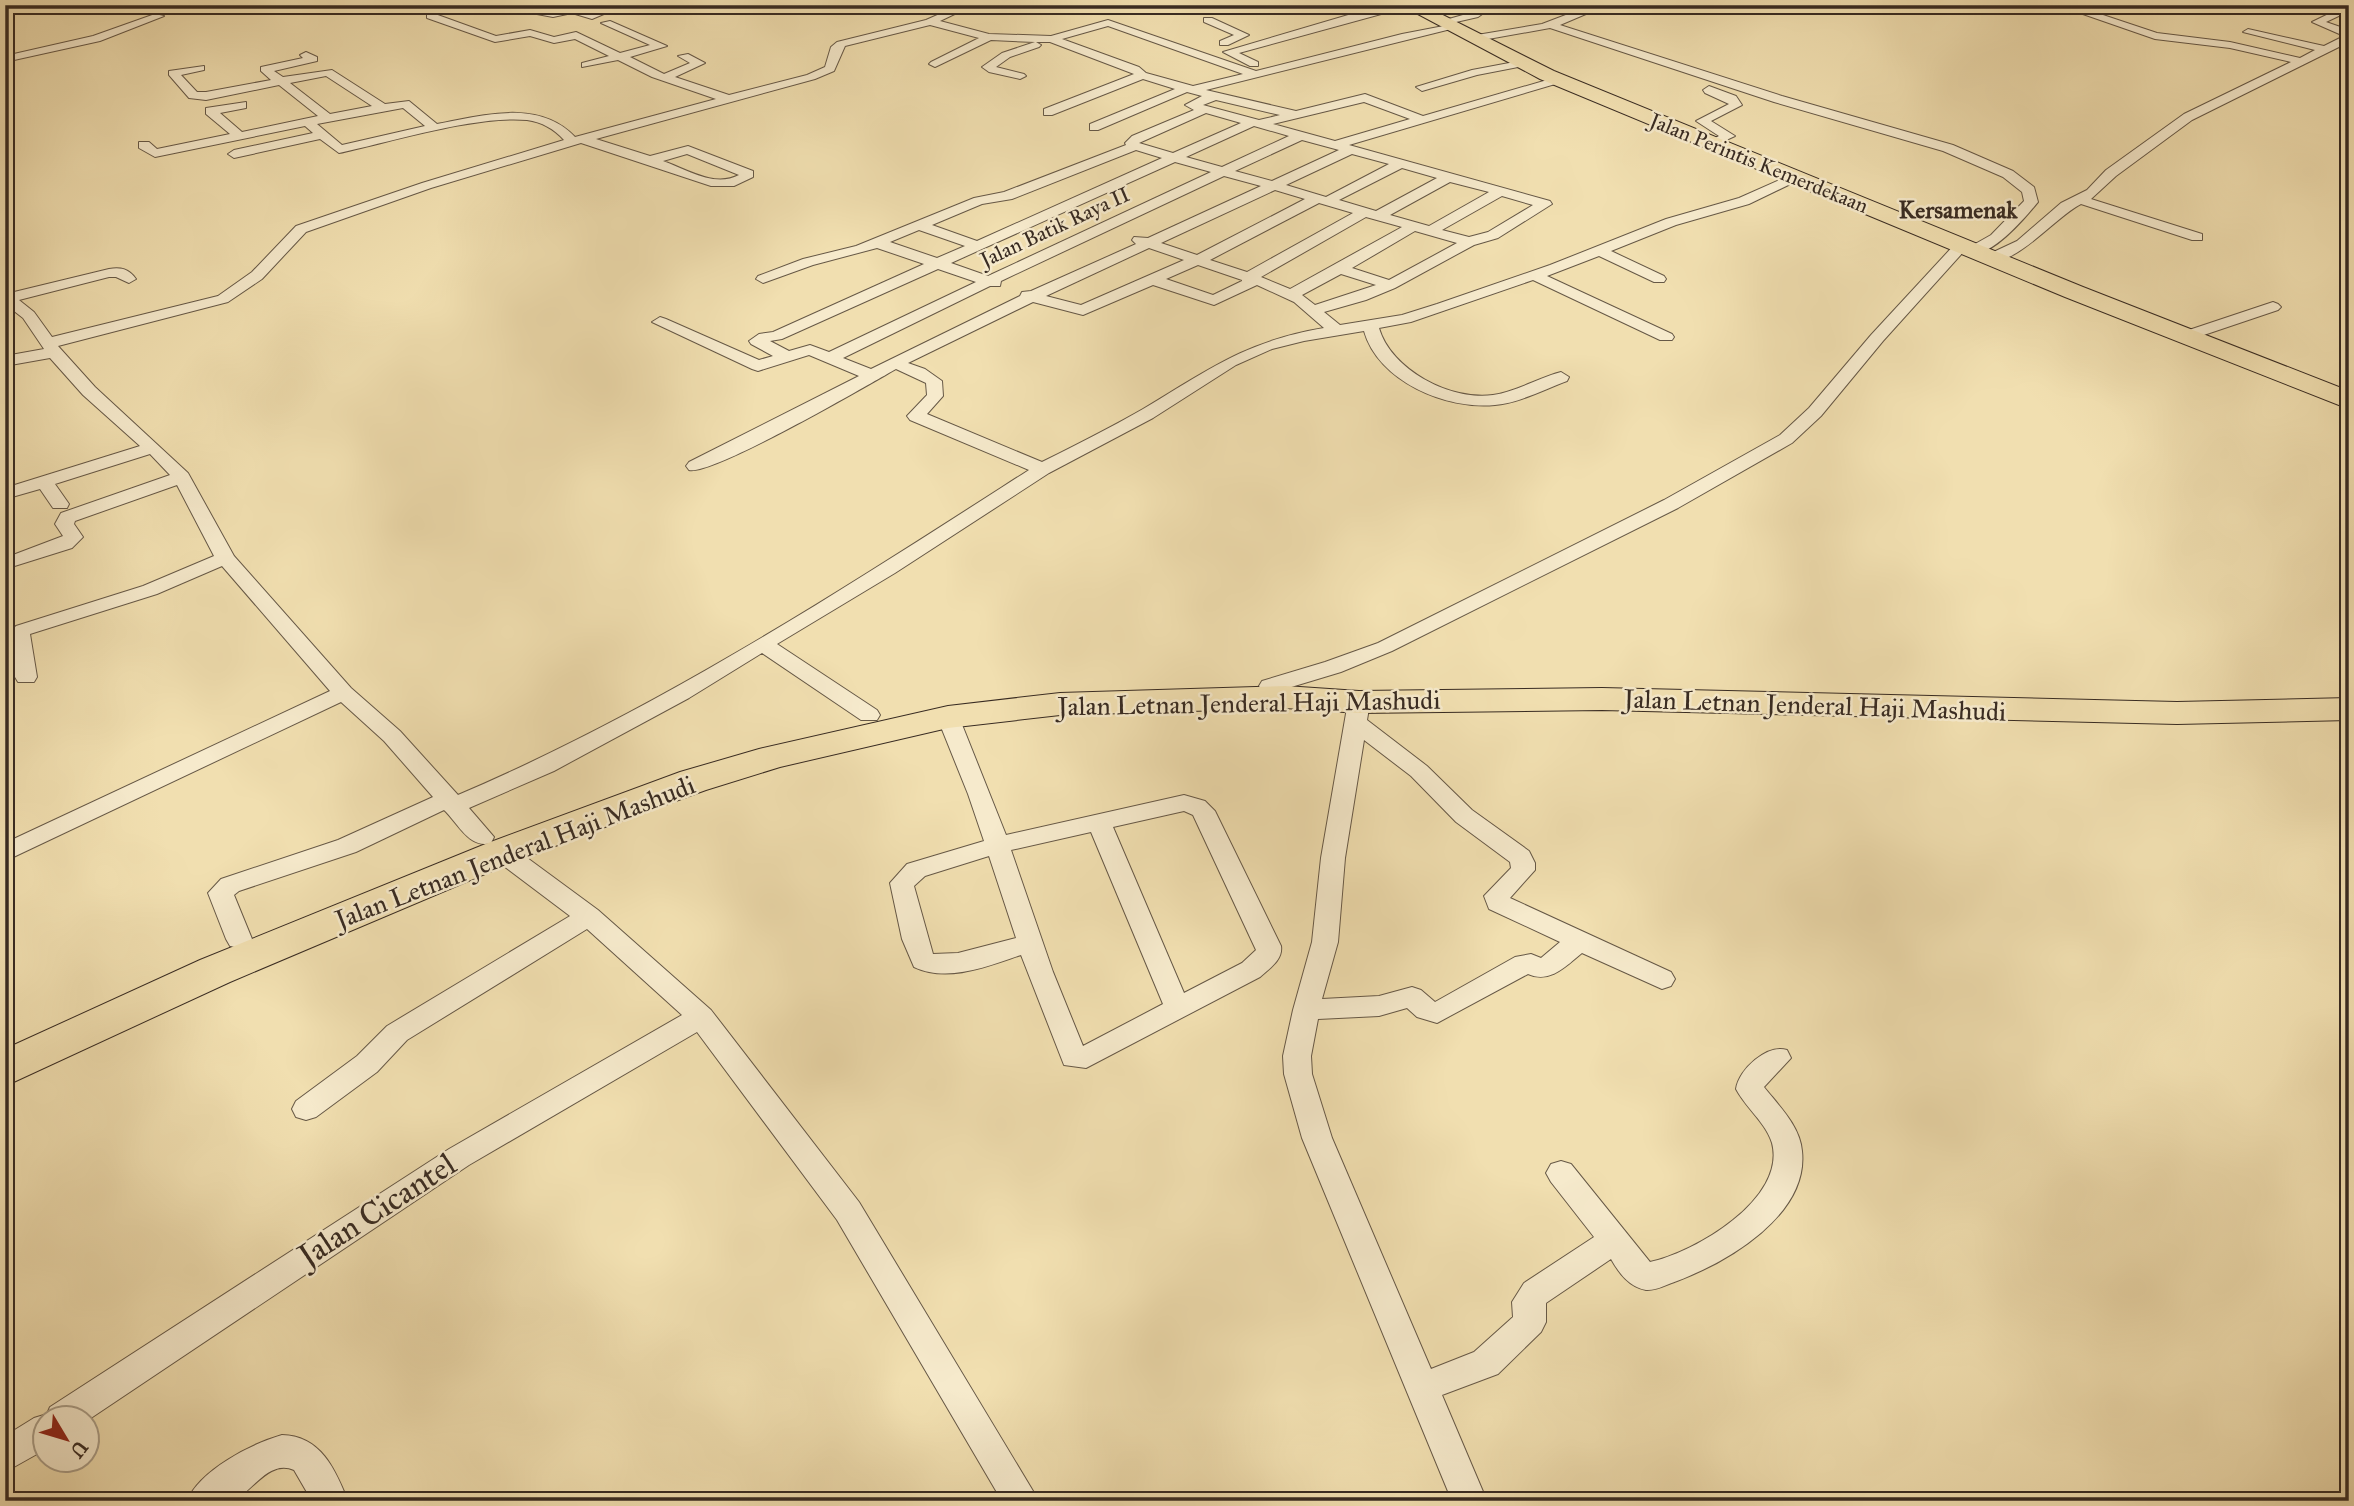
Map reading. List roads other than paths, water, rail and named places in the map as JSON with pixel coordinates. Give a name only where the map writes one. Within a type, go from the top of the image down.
[{"type":"main road","name":"Jalan Perintis Kemerdekaan","points":[[1409,5],[1553,78],[2349,401]]},
{"type":"main road","name":"Jalan Letnan Jenderal Haji Mashudi","points":[[5,1069],[215,971],[338,908],[596,804],[670,766],[869,715],[1001,692],[1038,689],[1465,685],[1962,702],[2177,713],[2349,709]]},
{"type":"main road","name":"Jalan Letnan Jenderal Haji Mashudi","points":[[596,804],[693,781],[772,757],[948,718],[1060,704],[1285,696],[1358,712],[1590,699],[1962,702],[2349,695]]},
{"type":"main road","name":"Jalan Letnan Jenderal Haji Mashudi","points":[[5,1044],[239,939],[338,908]]},
{"type":"street","points":[[547,5],[541,12],[553,14],[575,11],[592,16],[620,5]]},
{"type":"street","points":[[5,361],[223,299],[239,292],[274,258],[289,237],[301,229],[454,176],[826,71],[831,66],[837,47],[845,42],[930,22],[960,9],[949,5]]},
{"type":"street","points":[[1262,70],[1229,52],[1359,15],[1409,5]]},
{"type":"street","points":[[1477,38],[1514,34],[1551,25],[1602,5]]},
{"type":"street","points":[[2062,5],[2155,36],[2230,45],[2300,61]]},
{"type":"street","points":[[1094,127],[1190,89],[1402,37],[1474,15],[1486,7]]},
{"type":"street","points":[[1112,10],[1132,11]]},
{"type":"street","points":[[2343,10],[2317,22],[2349,36]]},
{"type":"street","points":[[1020,76],[988,67],[1006,55],[1108,23],[1132,11]]},
{"type":"street","points":[[5,59],[96,39],[159,16]]},
{"type":"street","points":[[421,24],[437,18],[495,40],[530,33],[554,40],[610,25],[661,46],[586,65]]},
{"type":"street","points":[[1048,112],[1162,61],[1244,35],[1208,20]]},
{"type":"street","points":[[930,22],[989,37],[1051,39],[1190,89],[1295,114]]},
{"type":"street","points":[[1108,23],[1190,53],[1262,70],[1391,27],[1444,22]]},
{"type":"street","points":[[1270,686],[1333,667],[1385,647],[1671,504],[1786,439],[1815,412],[1877,338],[1975,251],[1996,237],[2029,204],[2032,197],[2029,190],[2008,174],[1948,148],[1765,95],[1551,25]]},
{"type":"street","points":[[439,35],[466,29]]},
{"type":"street","points":[[2248,32],[2324,49]]},
{"type":"street","points":[[576,35],[664,78],[728,99]]},
{"type":"street","points":[[1975,251],[2022,244],[2046,222],[2092,193],[2112,173],[2188,117],[2349,36]]},
{"type":"street","points":[[934,64],[989,37]]},
{"type":"street","points":[[576,51],[598,46]]},
{"type":"street","points":[[251,72],[313,59],[306,55]]},
{"type":"street","points":[[664,78],[699,63],[684,56]]},
{"type":"street","points":[[1422,87],[1476,72],[1525,63]]},
{"type":"street","points":[[200,68],[173,74],[193,95],[229,91],[328,72],[383,108]]},
{"type":"street","points":[[265,69],[280,81],[302,92],[345,83]]},
{"type":"street","points":[[695,466],[781,426],[1010,304],[1271,186],[1338,146],[1375,130],[1553,78]]},
{"type":"street","points":[[183,85],[197,82]]},
{"type":"street","points":[[1692,82],[1735,102],[1733,107],[1702,121],[1729,136],[1711,143]]},
{"type":"street","points":[[229,91],[251,103],[210,111],[231,122],[240,136]]},
{"type":"street","points":[[302,92],[305,107],[328,118],[372,125],[435,128],[523,115],[540,118],[575,140],[610,146],[650,160],[719,184],[740,180],[748,174],[688,150],[650,160]]},
{"type":"street","points":[[1214,96],[1191,105],[1543,202],[1545,206],[1493,235],[1469,242],[1390,285],[1361,297],[1313,310]]},
{"type":"street","points":[[786,357],[757,341],[776,336],[1254,123],[1365,98],[1418,117]]},
{"type":"street","points":[[307,122],[339,149],[372,125],[383,108],[405,103],[435,128]]},
{"type":"street","points":[[1203,110],[1130,143],[1469,242]]},
{"type":"street","points":[[144,145],[155,153],[328,118]]},
{"type":"street","points":[[195,133],[207,143]]},
{"type":"street","points":[[234,154],[323,135]]},
{"type":"street","name":"Jalan Batik Raya II","points":[[830,358],[1101,227],[1300,136]]},
{"type":"street","points":[[763,279],[808,262],[877,243],[979,201],[1007,196],[1135,146]]},
{"type":"street","points":[[877,243],[1079,311],[1198,260],[1402,163]]},
{"type":"street","points":[[1153,280],[1214,300],[1371,214],[1450,176]]},
{"type":"street","points":[[239,939],[221,893],[230,885],[347,846],[545,766],[681,693],[888,569],[1043,469],[1147,414],[1230,362],[1266,346],[1336,330],[1405,319],[1555,268],[1671,222],[1744,201],[1796,178]]},
{"type":"street","points":[[1430,231],[1501,191]]},
{"type":"street","points":[[1007,196],[1252,279],[1290,295],[1336,330]]},
{"type":"street","points":[[2032,197],[2073,203],[2197,237]]},
{"type":"street","points":[[2015,216],[2046,222]]},
{"type":"street","points":[[920,226],[979,246]]},
{"type":"street","points":[[1290,295],[1414,226]]},
{"type":"street","points":[[1600,251],[1659,279]]},
{"type":"street","points":[[1555,268],[1597,290]]},
{"type":"street","points":[[1340,269],[1390,285]]},
{"type":"street","points":[[6,297],[109,273],[119,272],[129,279]]},
{"type":"street","points":[[1534,275],[1667,337]]},
{"type":"street","points":[[6,297],[29,315],[52,348],[89,391],[182,477],[226,558],[343,693],[392,736],[492,844],[530,875],[589,916],[701,1017],[848,1211],[1022,1501]]},
{"type":"street","points":[[2186,336],[2273,307]]},
{"type":"street","points":[[660,322],[758,366],[806,349],[873,376]]},
{"type":"street","points":[[1370,324],[1376,345],[1407,378],[1466,401],[1497,400],[1561,377]]},
{"type":"street","points":[[896,364],[934,381],[935,396],[916,416],[1043,469]]},
{"type":"street","points":[[5,494],[75,473],[148,445]]},
{"type":"street","points":[[8,564],[70,541],[73,537],[64,524],[68,517],[182,477]]},
{"type":"street","points":[[44,482],[60,504]]},
{"type":"street","points":[[26,677],[19,634],[30,625],[150,590],[226,558]]},
{"type":"street","points":[[762,644],[869,715]]},
{"type":"street","points":[[5,853],[343,693]]},
{"type":"street","points":[[1358,712],[1464,816],[1520,857],[1523,870],[1497,896],[1498,903],[1662,979]]},
{"type":"street","points":[[1358,712],[1342,792],[1325,943],[1306,1010],[1297,1056],[1298,1074],[1317,1138],[1471,1501]]},
{"type":"street","points":[[948,718],[980,794],[997,845],[1030,943],[1074,1057],[1086,1057],[1251,970],[1269,953],[1203,811],[1197,806],[1184,803],[997,845],[916,870],[902,883],[921,955],[930,964],[946,966],[1030,943]]},
{"type":"street","points":[[1099,822],[1177,1007]]},
{"type":"street","points":[[306,1109],[367,1065],[397,1033],[589,916]]},
{"type":"street","points":[[1306,1010],[1379,1006],[1412,997],[1427,1010],[1437,1013],[1524,964],[1540,969],[1547,968],[1578,942]]},
{"type":"street","name":"Jalan Cicantel","points":[[85,1404],[459,1157],[701,1017]]},
{"type":"street","points":[[1561,1173],[1640,1273],[1648,1276],[1693,1262],[1755,1221],[1777,1196],[1787,1170],[1788,1150],[1774,1119],[1759,1104],[1750,1089],[1751,1083],[1777,1058]]},
{"type":"street","points":[[1423,1387],[1486,1363],[1528,1326],[1531,1318],[1528,1301],[1535,1293],[1615,1240]]},
{"type":"street","points":[[5,1456],[32,1438]]},
{"type":"street","points":[[204,1501],[259,1459],[277,1451],[289,1451],[305,1457],[331,1501]]},
{"type":"district","name":"Kersamenak","points":[[1958,210]]}]
